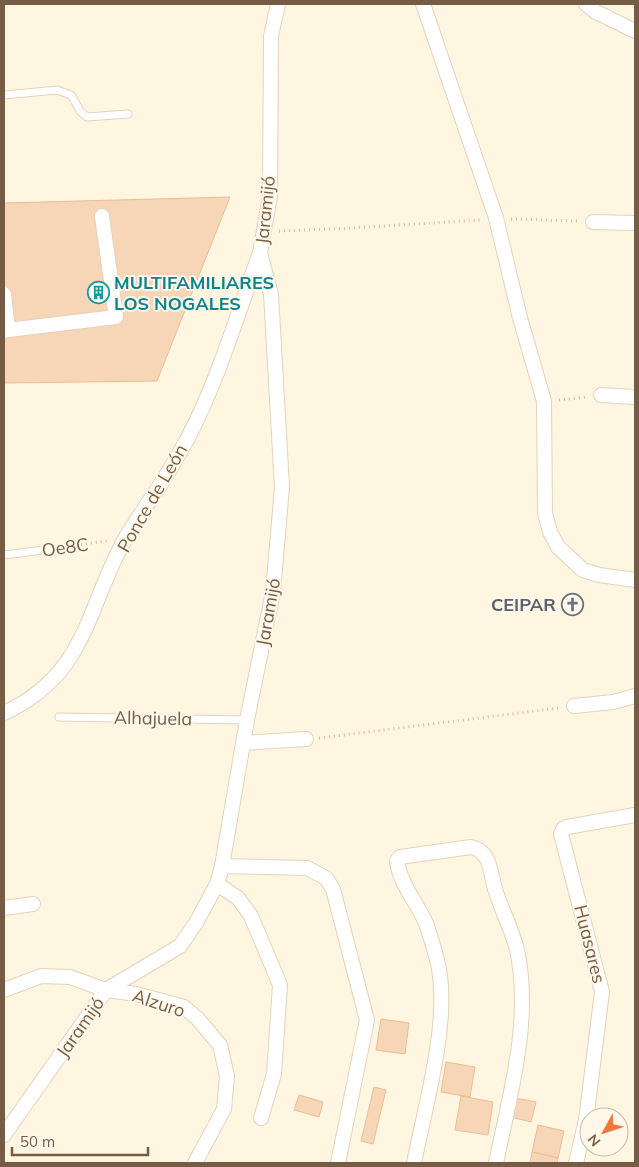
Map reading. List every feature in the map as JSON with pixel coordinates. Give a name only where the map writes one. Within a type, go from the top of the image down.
[{"type":"street","name":"Jaramijó","points":[[4,1135],[106,990],[180,946],[196,923],[217,884],[222,866],[247,720],[274,592],[282,487],[271,294],[260,253],[270,196],[271,36],[278,4]]},
{"type":"street","points":[[422,4],[496,218],[520,318],[544,401],[545,512],[550,532],[558,547],[583,570],[599,575],[635,580]]},
{"type":"street","points":[[586,4],[596,12],[635,31]]},
{"type":"street","points":[[4,294],[6,330],[116,317],[102,216]]},
{"type":"street","points":[[593,222],[635,223]]},
{"type":"street","name":"Ponce de León","points":[[4,713],[40,692],[58,673],[81,640],[126,539],[180,453],[209,391],[260,253]]},
{"type":"street","points":[[601,396],[635,397]]},
{"type":"street","points":[[574,706],[613,702],[635,696]]},
{"type":"street","points":[[244,743],[306,739]]},
{"type":"street","name":"Huasares","points":[[576,1163],[586,1120],[602,992],[561,834],[563,829],[567,827],[635,815]]},
{"type":"street","points":[[414,1163],[441,1021],[442,994],[438,962],[426,923],[407,888],[397,861],[400,856],[471,847],[479,849],[486,854],[495,890],[517,949],[524,1003],[514,1075],[496,1163]]},
{"type":"street","points":[[222,866],[307,868],[326,878],[333,889],[367,1020],[338,1163]]},
{"type":"street","points":[[217,884],[238,898],[251,916],[280,985],[274,1074],[261,1118]]},
{"type":"street","points":[[4,908],[33,904]]},
{"type":"street","name":"Alzuro","points":[[4,990],[41,976],[70,977],[106,990],[136,994],[184,1007],[197,1018],[220,1045],[227,1076],[224,1109],[195,1163]]},
{"type":"lane","points":[[4,95],[58,90],[71,95],[81,112],[87,117],[128,114]]},
{"type":"lane","name":"Oe8C","points":[[4,555],[50,549]]},
{"type":"lane","name":"Alhajuela","points":[[59,717],[247,720]]},
{"type":"path","points":[[264,231],[352,228],[496,218],[593,222]]},
{"type":"path","points":[[544,401],[601,396]]},
{"type":"path","name":"Oe8C","points":[[50,549],[126,539]]},
{"type":"path","points":[[306,739],[574,706]]},
{"type":"building","name":"MULTIFAMILIARES LOS NOGALES","points":[[230,197],[157,381],[4,383],[4,203]]},
{"type":"building","points":[[381,1019],[409,1023],[405,1054],[376,1050]]},
{"type":"building","points":[[446,1062],[475,1067],[470,1097],[441,1092]]},
{"type":"building","points":[[374,1087],[386,1090],[373,1144],[361,1141]]},
{"type":"building","points":[[299,1095],[323,1102],[319,1117],[294,1110]]},
{"type":"building","points":[[461,1096],[493,1102],[488,1135],[455,1130]]},
{"type":"building","points":[[515,1098],[536,1102],[531,1122],[511,1117]]},
{"type":"building","points":[[538,1125],[564,1131],[558,1158],[532,1152]]},
{"type":"building","points":[[532,1152],[558,1158],[557,1163],[530,1163]]},
{"type":"place","name":"MULTIFAMILIARES LOS NOGALES","points":[[98,292]]},
{"type":"place","name":"CEIPAR","points":[[572,604]]}]
